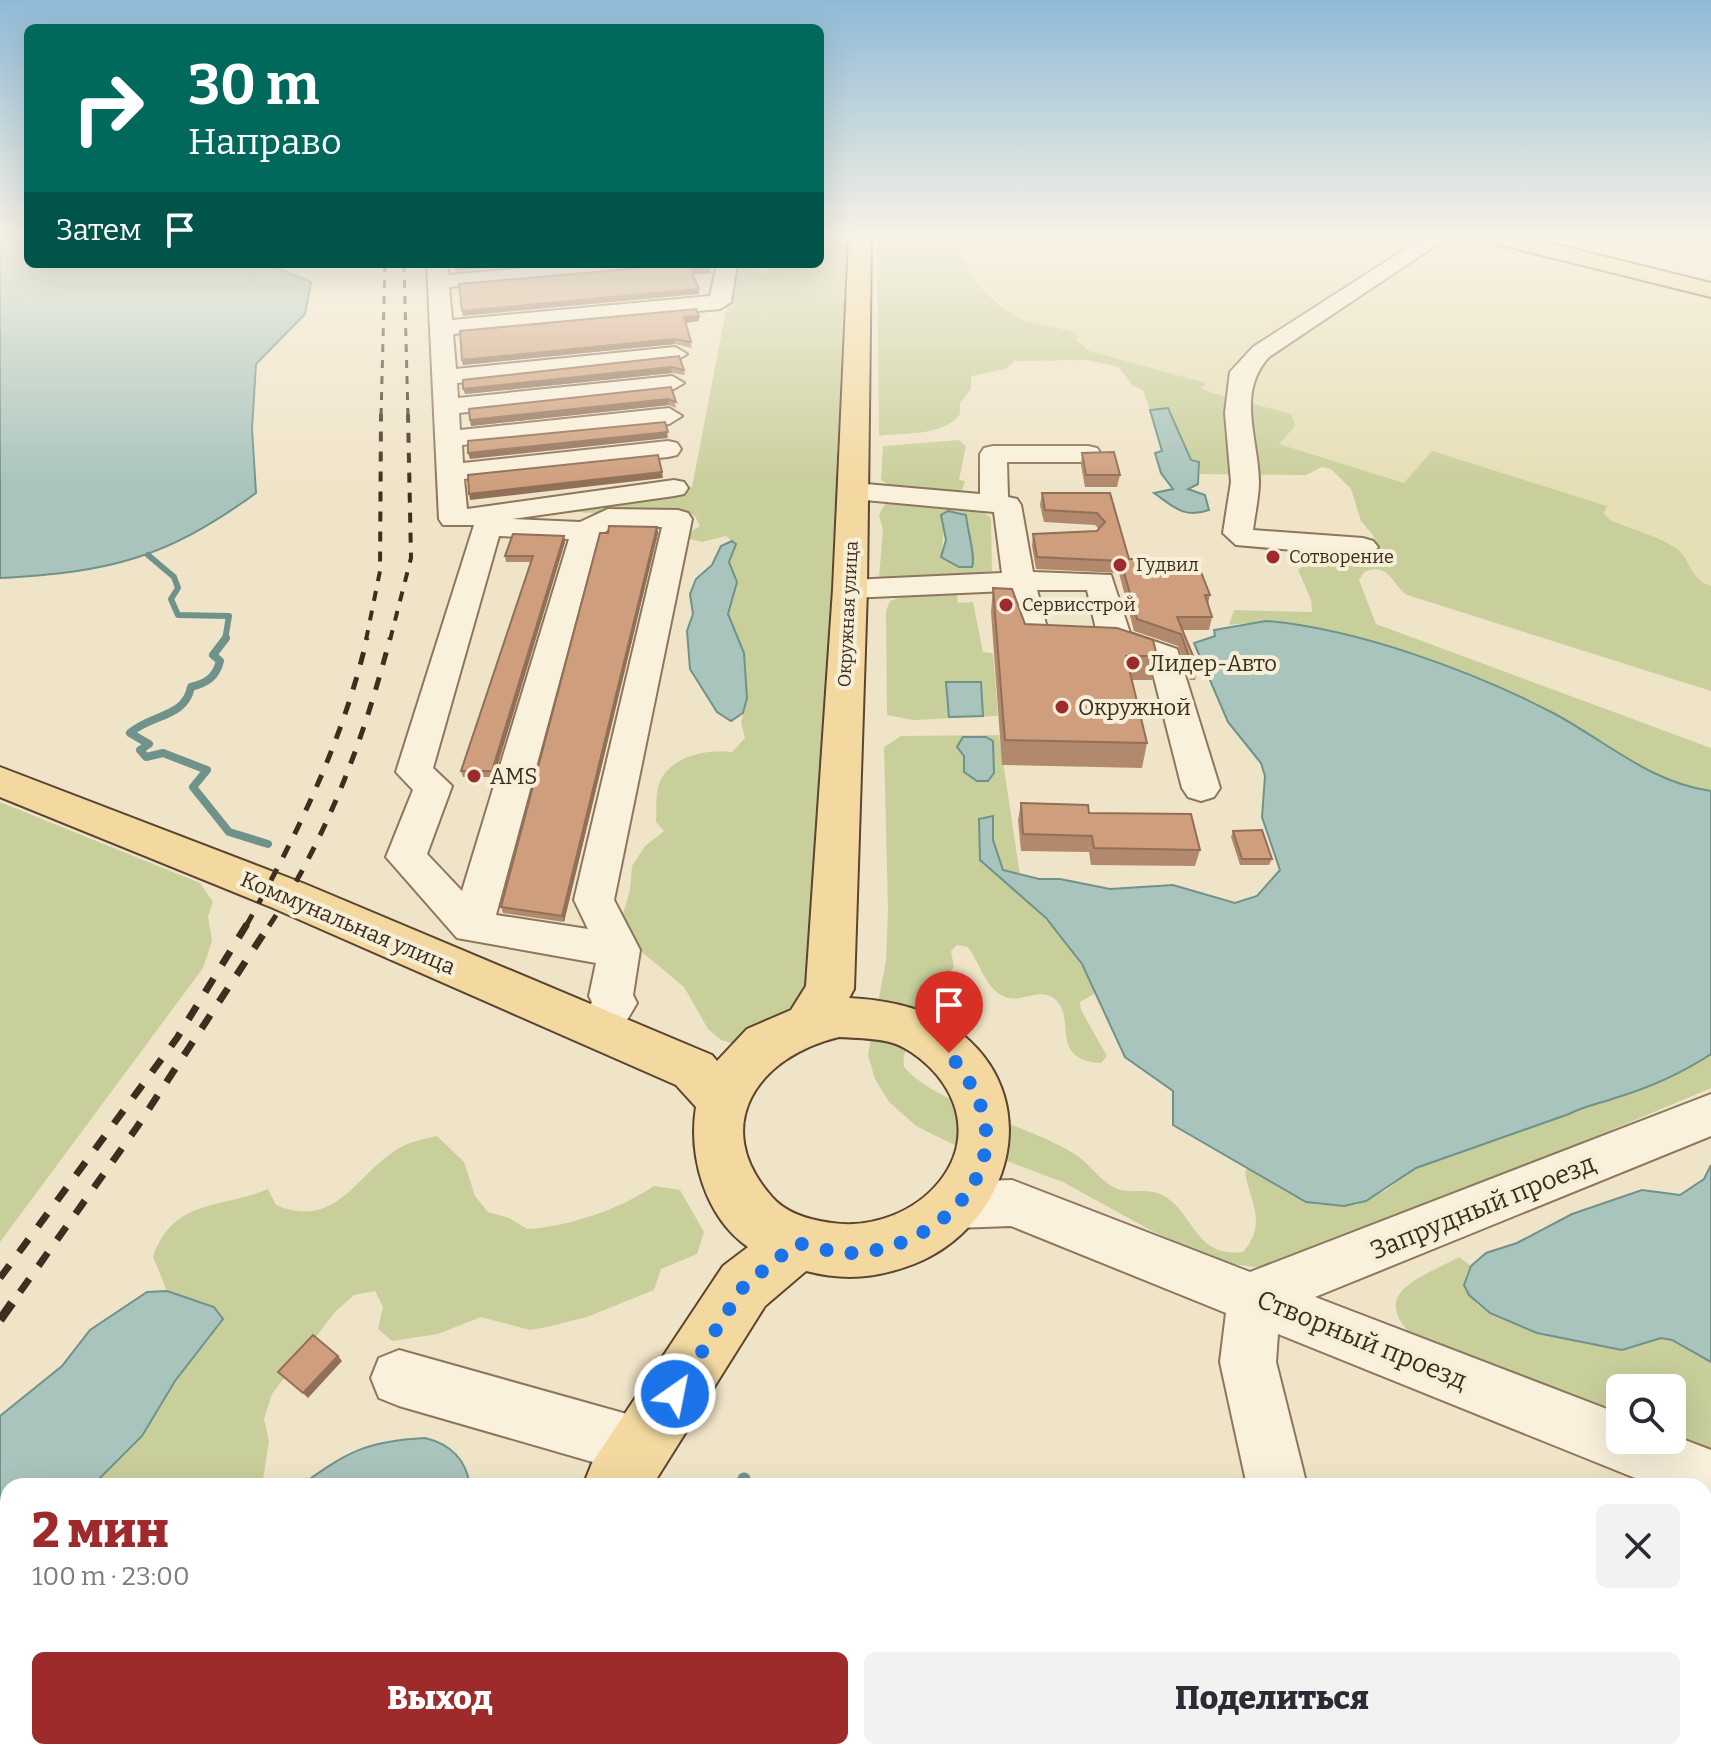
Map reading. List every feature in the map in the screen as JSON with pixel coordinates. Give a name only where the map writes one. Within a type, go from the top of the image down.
[{"type":"main road","name":"Окружная улица","points":[[830,1010],[854,491],[858,321]]},
{"type":"main road","name":"Коммунальная улица","points":[[0,781],[289,896],[720,1079]]},
{"type":"main road","points":[[830,1010],[879,1019],[916,1031],[949,1053],[972,1083],[984,1119],[968,1184],[936,1226],[893,1247],[845,1253],[777,1232],[729,1186],[717,1147],[720,1079],[764,1044],[830,1010]]},
{"type":"main road","points":[[628,1467],[777,1232]]},
{"type":"street","points":[[443,321],[453,519],[674,488]]},
{"type":"street","points":[[1309,321],[1261,352],[1242,372],[1238,413],[1245,482],[1238,533],[1246,539],[1363,547]]},
{"type":"street","points":[[569,339],[695,327]]},
{"type":"street","points":[[444,377],[675,354]]},
{"type":"street","points":[[446,407],[672,383]]},
{"type":"street","points":[[448,439],[669,416]]},
{"type":"street","points":[[451,472],[668,449]]},
{"type":"street","points":[[994,504],[993,454],[1088,454]]},
{"type":"street","points":[[854,491],[1007,505],[1026,533],[1019,581],[1033,638],[1115,639],[1165,656],[1201,788]]},
{"type":"street","points":[[598,1029],[615,1003],[611,996],[619,950],[594,900],[678,519],[608,518],[586,531],[487,527],[414,772],[433,786],[406,857],[472,927],[619,950]]},
{"type":"street","points":[[472,927],[586,531]]},
{"type":"street","points":[[850,589],[1019,581],[1100,581],[1115,639]]},
{"type":"street","name":"Запрудный проезд","points":[[1254,1296],[1711,1115]]},
{"type":"street","name":"Створный проезд","points":[[968,1184],[1709,1478]]},
{"type":"street","points":[[1254,1296],[1248,1362],[1275,1478]]},
{"type":"street","points":[[399,1378],[628,1467]]},
{"type":"shaded area","points":[[1711,321],[1711,586],[1696,578],[1684,556],[1669,543],[1610,520],[1604,513],[1606,506],[1404,483],[1278,444],[1265,409],[1089,351],[1065,329],[1031,322]]},
{"type":"green space","points":[[724,321],[843,321],[814,957],[802,1005],[738,1045],[721,1040],[708,1029],[684,987],[631,943],[622,917],[630,890],[632,866],[645,846],[664,831],[656,822],[657,793],[664,774],[690,756],[732,752],[745,738],[741,723],[747,698],[744,653],[728,614],[735,578],[729,562],[736,544],[726,536],[702,542],[690,539],[690,532],[700,526],[695,516],[688,513],[578,511],[579,508],[692,487]]},
{"type":"green space","points":[[878,321],[1028,321],[1073,332],[1079,336],[1076,340],[1089,351],[1206,383],[1201,388],[1291,414],[1295,426],[1279,444],[1404,483],[1432,451],[1607,506],[1604,513],[1610,520],[1660,539],[1678,550],[1697,577],[1711,586],[1711,691],[1407,595],[1385,572],[1379,570],[1364,572],[1359,580],[1376,624],[1711,748],[1711,791],[1690,787],[1651,772],[1526,699],[1444,664],[1353,636],[1308,627],[1266,623],[1229,625],[1234,610],[1312,612],[1311,600],[1298,570],[1317,560],[1368,554],[1378,548],[1373,535],[1361,521],[1351,489],[1331,469],[1322,467],[1306,475],[1200,474],[1199,462],[1191,460],[1169,408],[1150,410],[1143,390],[1132,385],[1119,367],[1087,360],[1014,361],[1006,369],[971,376],[971,389],[960,403],[960,414],[944,427],[879,436]]},
{"type":"green space","points":[[959,440],[966,446],[959,480],[965,481],[961,493],[893,487],[881,480],[883,446]]},
{"type":"green space","points":[[892,502],[983,512],[991,518],[992,571],[883,581],[879,578],[883,530],[879,515],[884,505]],"holes":[[[955,511],[966,515],[966,533],[974,562],[962,568],[941,557],[945,512]]]},
{"type":"green space","points":[[906,595],[957,595],[958,603],[973,602],[983,652],[993,653],[998,716],[913,720],[887,715],[886,611],[890,601]]},
{"type":"green space","points":[[999,735],[1020,875],[1003,870],[993,840],[993,817],[980,860],[1046,920],[1074,954],[1096,993],[1080,1002],[1081,1010],[1107,1056],[1101,1063],[1075,1055],[1066,1038],[1062,1008],[1056,1000],[1044,994],[1017,998],[1003,996],[987,980],[968,947],[957,945],[951,951],[954,967],[945,981],[942,1002],[907,1048],[904,1067],[937,1092],[1073,1153],[1115,1188],[1162,1195],[1214,1248],[1243,1252],[1255,1232],[1255,1213],[1245,1172],[1248,1166],[1282,1189],[1318,1205],[1356,1205],[1385,1191],[1416,1168],[1640,1090],[1677,1074],[1711,1054],[1711,1088],[1296,1263],[1254,1267],[1219,1262],[1154,1232],[1063,1182],[1004,1160],[973,1154],[934,1135],[916,1126],[889,1102],[875,1079],[868,1055],[886,961],[888,910],[884,747],[901,736]]},
{"type":"green space","points":[[0,802],[200,883],[213,902],[208,916],[212,941],[203,968],[0,1242]]},
{"type":"green space","points":[[437,1136],[464,1162],[475,1196],[488,1212],[509,1218],[527,1229],[559,1225],[593,1215],[626,1202],[654,1186],[680,1190],[704,1232],[697,1254],[661,1269],[654,1290],[587,1317],[530,1330],[481,1317],[438,1334],[392,1341],[378,1329],[383,1307],[375,1291],[354,1295],[335,1312],[272,1394],[264,1419],[269,1441],[263,1478],[100,1478],[142,1436],[175,1381],[223,1319],[214,1307],[167,1291],[153,1257],[173,1224],[200,1208],[268,1189],[276,1205],[297,1211],[314,1211],[343,1197],[396,1150]]},
{"type":"green space","points":[[1459,1257],[1471,1266],[1466,1275],[1469,1295],[1478,1305],[1537,1333],[1622,1350],[1661,1338],[1672,1340],[1711,1362],[1711,1458],[1686,1446],[1686,1374],[1606,1374],[1606,1416],[1415,1338],[1401,1322],[1396,1309],[1398,1297],[1417,1279]]},
{"type":"water","points":[[0,321],[298,321],[256,364],[252,429],[256,493],[193,533],[135,558],[74,571],[0,578]]},
{"type":"water","points":[[1168,408],[1191,460],[1199,462],[1198,484],[1188,489],[1205,495],[1209,510],[1185,512],[1154,493],[1173,489],[1161,473],[1155,453],[1162,451],[1150,410]]},
{"type":"water","points":[[948,511],[966,515],[972,567],[959,567],[941,557],[946,540],[941,515]]},
{"type":"water","points":[[732,541],[736,544],[729,562],[737,582],[728,614],[744,653],[747,698],[743,713],[731,721],[717,712],[690,669],[687,631],[693,614],[690,594],[696,579],[712,565],[721,546]]},
{"type":"water","points":[[1266,621],[1338,633],[1452,668],[1555,714],[1649,771],[1689,787],[1711,791],[1711,1054],[1677,1074],[1640,1090],[1416,1168],[1366,1201],[1344,1206],[1306,1202],[1173,1125],[1173,1091],[1125,1057],[1082,964],[1046,918],[980,860],[979,819],[993,816],[993,840],[1003,870],[1039,879],[1060,879],[1110,889],[1173,885],[1235,903],[1257,896],[1280,870],[1262,817],[1265,776],[1261,763],[1228,722],[1194,643],[1215,636],[1214,630]]},
{"type":"water","points":[[946,682],[981,682],[983,716],[949,717]]},
{"type":"water","points":[[963,737],[986,737],[993,741],[994,773],[988,781],[977,781],[964,772],[964,756],[957,747]]},
{"type":"water","points":[[1711,1165],[1711,1362],[1672,1340],[1661,1338],[1622,1350],[1537,1333],[1490,1313],[1469,1295],[1464,1285],[1471,1266],[1486,1253],[1517,1243],[1572,1214],[1642,1190],[1680,1195],[1704,1179]]},
{"type":"water","points":[[167,1291],[214,1307],[223,1319],[175,1381],[142,1436],[100,1478],[0,1478],[0,1416],[62,1366],[90,1330],[147,1292]]},
{"type":"water","points":[[425,1438],[449,1448],[461,1460],[468,1478],[312,1478],[358,1450]]},
{"type":"building","points":[[566,321],[685,321],[691,342],[674,339],[462,360],[460,331]]},
{"type":"building","points":[[679,356],[684,370],[671,367],[463,389],[463,380]]},
{"type":"building","points":[[671,387],[676,402],[668,399],[470,420],[469,409]]},
{"type":"building","points":[[665,422],[668,432],[468,453],[468,441]]},
{"type":"building","points":[[1114,452],[1120,475],[1086,475],[1082,453]]},
{"type":"building","points":[[658,455],[662,472],[469,494],[468,475]]},
{"type":"building","points":[[1042,493],[1110,493],[1129,559],[1196,559],[1210,595],[1205,595],[1212,617],[1177,617],[1198,668],[1193,668],[1181,634],[1137,619],[1121,561],[1037,557],[1033,534],[1097,531],[1105,522],[1097,513],[1045,510]]},
{"type":"building","points":[[609,526],[657,527],[562,916],[501,907],[600,533],[608,533]]},
{"type":"building","points":[[513,534],[564,536],[492,771],[461,771],[533,556],[505,556]]},
{"type":"building","name":"Окружной","points":[[993,588],[1012,589],[1025,624],[1117,628],[1153,640],[1157,656],[1126,656],[1147,743],[1005,740]]},
{"type":"building","points":[[1021,803],[1088,805],[1089,813],[1191,814],[1200,850],[1094,848],[1092,836],[1023,834]]},
{"type":"building","points":[[1262,830],[1272,859],[1242,859],[1233,831]]},
{"type":"building","points":[[313,1335],[338,1356],[303,1393],[278,1372]]},
{"type":"waterway","points":[[148,555],[174,577],[178,588],[171,599],[178,615],[229,616],[225,639]]},
{"type":"waterway","points":[[225,639],[213,655],[220,661],[210,678],[191,687],[188,697],[175,710],[130,733],[149,744],[140,750],[146,757],[163,753],[207,770],[193,787],[229,832],[268,844]]},
{"type":"railway","points":[[381,416],[383,321]]},
{"type":"railway","points":[[406,321],[408,416]]},
{"type":"railway","points":[[366,640],[380,571],[381,414]]},
{"type":"railway","points":[[390,640],[411,558],[408,414]]},
{"type":"railway","points":[[246,926],[317,786],[345,714],[367,638]]},
{"type":"railway","points":[[269,926],[309,858],[342,787],[390,638]]},
{"type":"railway","points":[[0,1278],[177,1038],[247,924]]},
{"type":"railway","points":[[20,1292],[137,1127],[270,924]]},
{"type":"railway","points":[[0,1320],[21,1290]]},
{"type":"place","name":"Сотворение","points":[[1273,557]]},
{"type":"place","name":"Гудвил","points":[[1120,565]]},
{"type":"place","name":"Сервисстрой","points":[[1006,605]]},
{"type":"place","name":"Лидер-Авто","points":[[1133,663]]},
{"type":"place","name":"Окружной","points":[[1062,707]]},
{"type":"place","name":"AMS","points":[[474,776]]},
{"type":"route","points":[[675,1394],[744,1286],[797,1243],[845,1253],[893,1247],[936,1226],[967,1194],[983,1157],[984,1119],[972,1083],[949,1053]]}]
